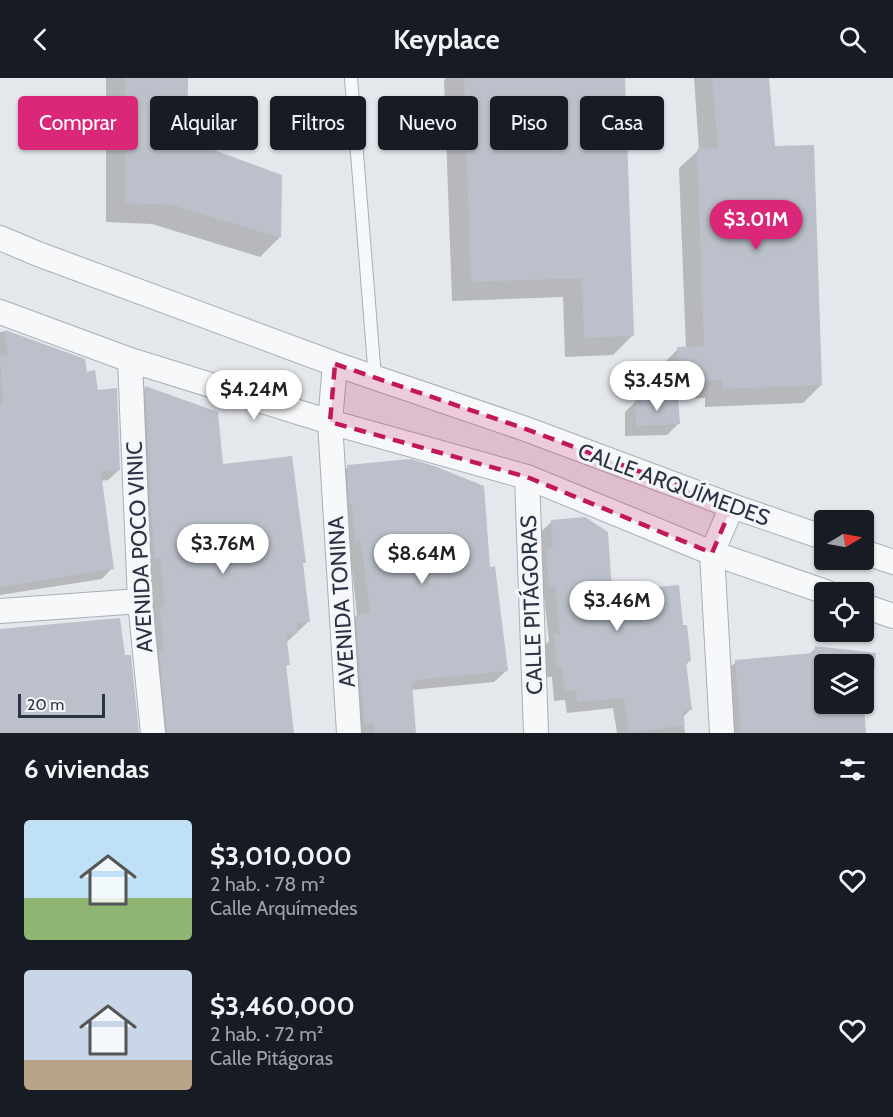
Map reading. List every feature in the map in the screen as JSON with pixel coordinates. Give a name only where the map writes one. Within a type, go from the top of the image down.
[{"type":"street","name":"CALLE ARQUÍMEDES","points":[[0,238],[335,364],[523,428],[814,534]]},
{"type":"street","name":"CALLE ARQUÍMEDES","points":[[0,312],[130,360],[330,423],[527,477],[712,552],[814,588]]},
{"type":"street","name":"AVENIDA POCO VINIC","points":[[130,360],[140,601],[153,733]]},
{"type":"street","name":"AVENIDA TONINA","points":[[335,364],[330,423],[349,733]]},
{"type":"street","name":"CALLE PITÁGORAS","points":[[527,477],[536,733]]},
{"type":"street","points":[[722,733],[712,552],[732,506]]},
{"type":"street","points":[[874,555],[893,562]]},
{"type":"street","points":[[0,611],[140,601]]},
{"type":"street","points":[[874,609],[893,616]]},
{"type":"lane","points":[[351,78],[375,378]]},
{"type":"highlighted area","points":[[335,364],[523,428],[732,506],[712,553],[527,477],[330,422]]},
{"type":"building","points":[[125,78],[188,78],[188,96],[150,96],[150,150],[214,150],[282,175],[281,238],[172,205],[125,203],[125,150],[138,150],[138,96],[125,96]]},
{"type":"building","points":[[464,78],[625,78],[626,96],[580,96],[580,150],[628,150],[634,336],[584,338],[582,278],[471,282],[466,150],[478,150],[478,96],[465,96]]},
{"type":"building","points":[[712,78],[769,78],[775,146],[814,145],[822,385],[723,389],[722,380],[678,382],[677,347],[704,346],[697,149],[718,148]]},
{"type":"building","points":[[5,330],[85,359],[87,372],[95,370],[98,390],[117,388],[120,470],[101,472],[114,569],[0,587],[0,405],[3,405],[0,356],[8,355]]},
{"type":"building","points":[[145,386],[218,412],[223,464],[292,456],[306,563],[303,563],[310,622],[297,623],[298,633],[286,634],[290,665],[286,665],[294,733],[167,733],[159,652],[164,651],[160,607],[165,606],[160,558],[155,558],[151,515]]},
{"type":"building","points":[[678,398],[680,424],[636,426],[635,400]]},
{"type":"building","points":[[411,459],[484,486],[490,567],[495,566],[508,671],[415,680],[416,683],[412,684],[416,733],[375,733],[374,724],[365,725],[361,688],[356,615],[370,613],[361,541],[355,541],[352,504],[349,505],[347,465]]},
{"type":"building","points":[[585,517],[608,532],[612,591],[679,585],[683,625],[687,625],[691,661],[686,662],[692,710],[683,711],[685,725],[629,733],[624,698],[577,702],[576,690],[565,691],[562,666],[557,667],[554,635],[560,634],[555,586],[549,587],[546,549],[553,548],[551,520]]},
{"type":"building","points":[[120,618],[125,655],[131,655],[139,733],[0,733],[0,629]]},
{"type":"building","points":[[815,646],[876,653],[874,672],[874,654],[814,654],[814,714],[865,714],[866,733],[741,733],[735,660],[814,653]]}]
